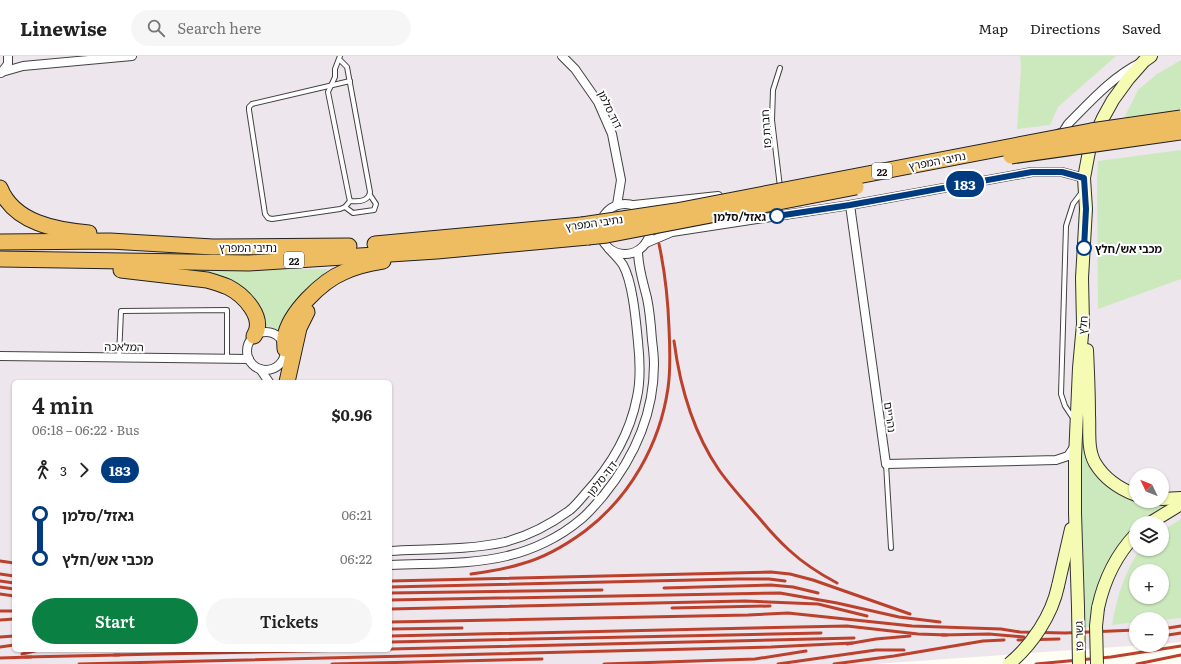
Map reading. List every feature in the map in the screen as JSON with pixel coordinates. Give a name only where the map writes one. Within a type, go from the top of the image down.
[{"type":"highway","name":"נתיבי המפרץ","points":[[0,259],[249,263],[437,250],[585,231],[676,211],[1091,131],[1181,118]]},
{"type":"highway","name":"נתיבי המפרץ","points":[[0,242],[110,241],[213,247],[343,247],[451,238],[585,231],[608,235],[1015,155],[1181,132]]},
{"type":"highway","points":[[0,188],[10,204],[20,213],[31,220],[46,225],[72,231],[213,247]]},
{"type":"highway","points":[[284,353],[284,337],[292,319],[302,305],[329,279],[344,271],[374,262],[437,250]]},
{"type":"highway","points":[[25,259],[195,278],[218,283],[239,294],[253,311],[258,320],[258,330],[254,336]]},
{"type":"highway","points":[[288,380],[299,328],[309,307],[325,288],[344,271]]},
{"type":"street","points":[[1,73],[8,64],[8,56]]},
{"type":"street","points":[[1,73],[23,66],[132,56]]},
{"type":"street","name":"דוד סלמן","points":[[562,56],[575,70],[598,102],[612,134],[621,180],[617,205]]},
{"type":"street","points":[[634,205],[646,214],[650,228],[649,236],[646,243],[638,251],[623,255],[616,253],[604,244],[600,237],[599,229],[600,221],[604,214],[610,208],[617,205],[634,205],[780,190],[1057,135],[1063,132],[1072,120],[1113,80],[1148,58]]},
{"type":"street","name":"חלץ","points":[[1078,607],[1075,472],[1080,345],[1083,324],[1082,278],[1086,209],[1084,183],[1090,146],[1096,132],[1113,100],[1148,58]]},
{"type":"street","points":[[646,243],[672,232],[850,205],[1032,172],[1062,172],[1084,183]]},
{"type":"street","points":[[672,232],[685,221],[700,214],[768,202],[777,196],[780,190]]},
{"type":"street","name":"נהריים","points":[[850,205],[886,464]]},
{"type":"street","name":"דוד סלמן","points":[[392,551],[482,546],[505,542],[525,535],[557,519],[571,509],[604,472],[627,430],[633,413],[637,396],[640,363],[635,312],[627,277],[623,266],[609,249]]},
{"type":"street","name":"דוד סלמן","points":[[392,565],[484,560],[508,555],[530,548],[564,531],[581,520],[615,481],[640,436],[648,411],[654,380],[654,362],[649,310],[638,262],[638,251]]},
{"type":"street","points":[[1083,324],[1087,360],[1089,434],[1093,458],[1100,470],[1106,476],[1129,492]]},
{"type":"street","points":[[268,380],[260,369],[249,359],[247,346],[254,336],[265,332],[276,334],[280,338],[284,353],[282,365],[283,380]]},
{"type":"street","points":[[260,369],[272,368],[281,361],[284,353]]},
{"type":"street","name":"המלאכה","points":[[0,356],[249,359]]},
{"type":"street","points":[[886,464],[1056,460],[1068,456],[1073,450],[1076,440]]},
{"type":"street","points":[[1056,460],[1068,465],[1075,472]]},
{"type":"street","points":[[1169,499],[1181,498]]},
{"type":"street","points":[[1161,516],[1181,504]]},
{"type":"street","points":[[1009,664],[1020,654],[1046,619],[1056,596],[1075,513]]},
{"type":"street","name":"גשר פז","points":[[1096,664],[1096,626],[1098,608],[1104,585],[1109,572],[1129,542]]},
{"type":"street","name":"גשר פז","points":[[1078,607],[1079,664]]},
{"type":"lane","points":[[345,207],[353,213],[374,210],[376,204],[370,195],[347,67],[340,58],[335,69],[335,77],[328,92],[350,201]]},
{"type":"lane","name":"חברת פז","points":[[780,68],[773,90],[772,120],[780,190]]},
{"type":"lane","points":[[350,81],[252,104],[249,107],[265,214],[268,218],[272,219],[340,209],[345,207],[350,201]]},
{"type":"lane","points":[[1076,423],[1065,406],[1061,394],[1066,226],[1073,204],[1084,183]]},
{"type":"lane","points":[[350,201],[360,201],[366,199],[370,195]]},
{"type":"lane","points":[[119,357],[121,311],[227,310],[227,358]]},
{"type":"lane","points":[[886,464],[891,548]]},
{"type":"shaded area","points":[[0,56],[1181,56],[1181,642],[1169,643],[1169,612],[1129,612],[1129,646],[875,664],[0,664]]},
{"type":"green space","points":[[1020,56],[1116,56],[1058,107],[1050,125],[1017,129],[1021,68]]},
{"type":"green space","points":[[1181,60],[1181,113],[1122,122],[1138,90],[1157,74]]},
{"type":"green space","points":[[1181,150],[1181,279],[1098,309],[1098,161]]},
{"type":"green space","points":[[329,269],[312,285],[282,330],[264,326],[255,304],[182,270]]},
{"type":"green space","points":[[1085,420],[1089,455],[1129,492],[1129,508],[1163,508],[1152,516],[1129,516],[1129,535],[1092,627],[1083,627],[1079,421]]},
{"type":"green space","points":[[1181,519],[1181,618],[1169,619],[1169,612],[1129,612],[1129,623],[1112,625],[1116,604],[1129,569],[1129,604],[1169,604],[1169,564],[1131,564],[1135,556],[1169,556],[1169,527]]},
{"type":"railway","points":[[471,574],[515,566],[546,555],[570,541],[585,531],[616,502],[629,486],[640,468],[658,429],[664,409],[669,380],[670,350],[668,307],[665,275],[659,244]]},
{"type":"railway","points":[[674,341],[680,375],[689,408],[702,440],[719,470],[728,483],[785,547],[806,564],[837,583]]},
{"type":"railway","points":[[0,561],[12,563]]},
{"type":"railway","points":[[392,581],[771,572],[790,574],[813,580],[910,614]]},
{"type":"railway","points":[[0,574],[12,576]]},
{"type":"railway","points":[[392,587],[737,579],[769,579],[785,581]]},
{"type":"railway","points":[[0,581],[12,583]]},
{"type":"railway","points":[[664,588],[771,585],[793,587],[818,593]]},
{"type":"railway","points":[[0,587],[12,589]]},
{"type":"railway","points":[[392,593],[602,590]]},
{"type":"railway","points":[[392,600],[780,593],[837,603],[899,617],[940,622]]},
{"type":"railway","points":[[0,594],[12,596]]},
{"type":"railway","points":[[392,609],[745,601],[818,604],[867,616]]},
{"type":"railway","points":[[672,608],[770,606]]},
{"type":"railway","points":[[0,611],[12,611]]},
{"type":"railway","points":[[392,622],[788,613],[912,626],[1001,629],[1020,632],[1065,633],[1129,630]]},
{"type":"railway","points":[[0,620],[12,619]]},
{"type":"railway","points":[[392,636],[847,626],[918,634],[947,635]]},
{"type":"railway","points":[[1169,628],[1181,626]]},
{"type":"railway","points":[[392,629],[462,628]]},
{"type":"railway","points":[[392,642],[821,633]]},
{"type":"railway","points":[[1169,635],[1181,633]]},
{"type":"railway","points":[[942,635],[989,634],[1024,637]]},
{"type":"railway","points":[[0,637],[12,636]]},
{"type":"railway","points":[[847,644],[876,639],[910,636]]},
{"type":"railway","points":[[392,649],[854,638]]},
{"type":"railway","points":[[1018,640],[1059,639]]},
{"type":"railway","points":[[834,664],[894,656],[983,641],[1004,640]]},
{"type":"railway","points":[[79,664],[771,647],[852,643]]},
{"type":"railway","points":[[0,647],[12,645]]},
{"type":"railway","points":[[1036,664],[1111,657],[1181,646]]},
{"type":"railway","points":[[778,664],[876,650],[904,650]]},
{"type":"railway","points":[[604,664],[755,659],[806,651]]},
{"type":"railway","points":[[22,654],[30,652]]},
{"type":"railway","points":[[114,655],[258,652]]},
{"type":"railway","points":[[25,657],[119,655]]},
{"type":"railway","points":[[1137,664],[1181,655]]},
{"type":"railway","points":[[0,658],[31,657]]},
{"type":"railway","points":[[332,664],[542,659]]},
{"type":"bus line","name":"183","points":[[777,216],[850,205],[1032,172],[1062,172],[1084,178],[1086,209],[1084,248]]},
{"type":"place","name":"גאזל/סלמן","points":[[777,216]]},
{"type":"place","name":"מכבי אש/חלץ","points":[[1084,248]]}]
